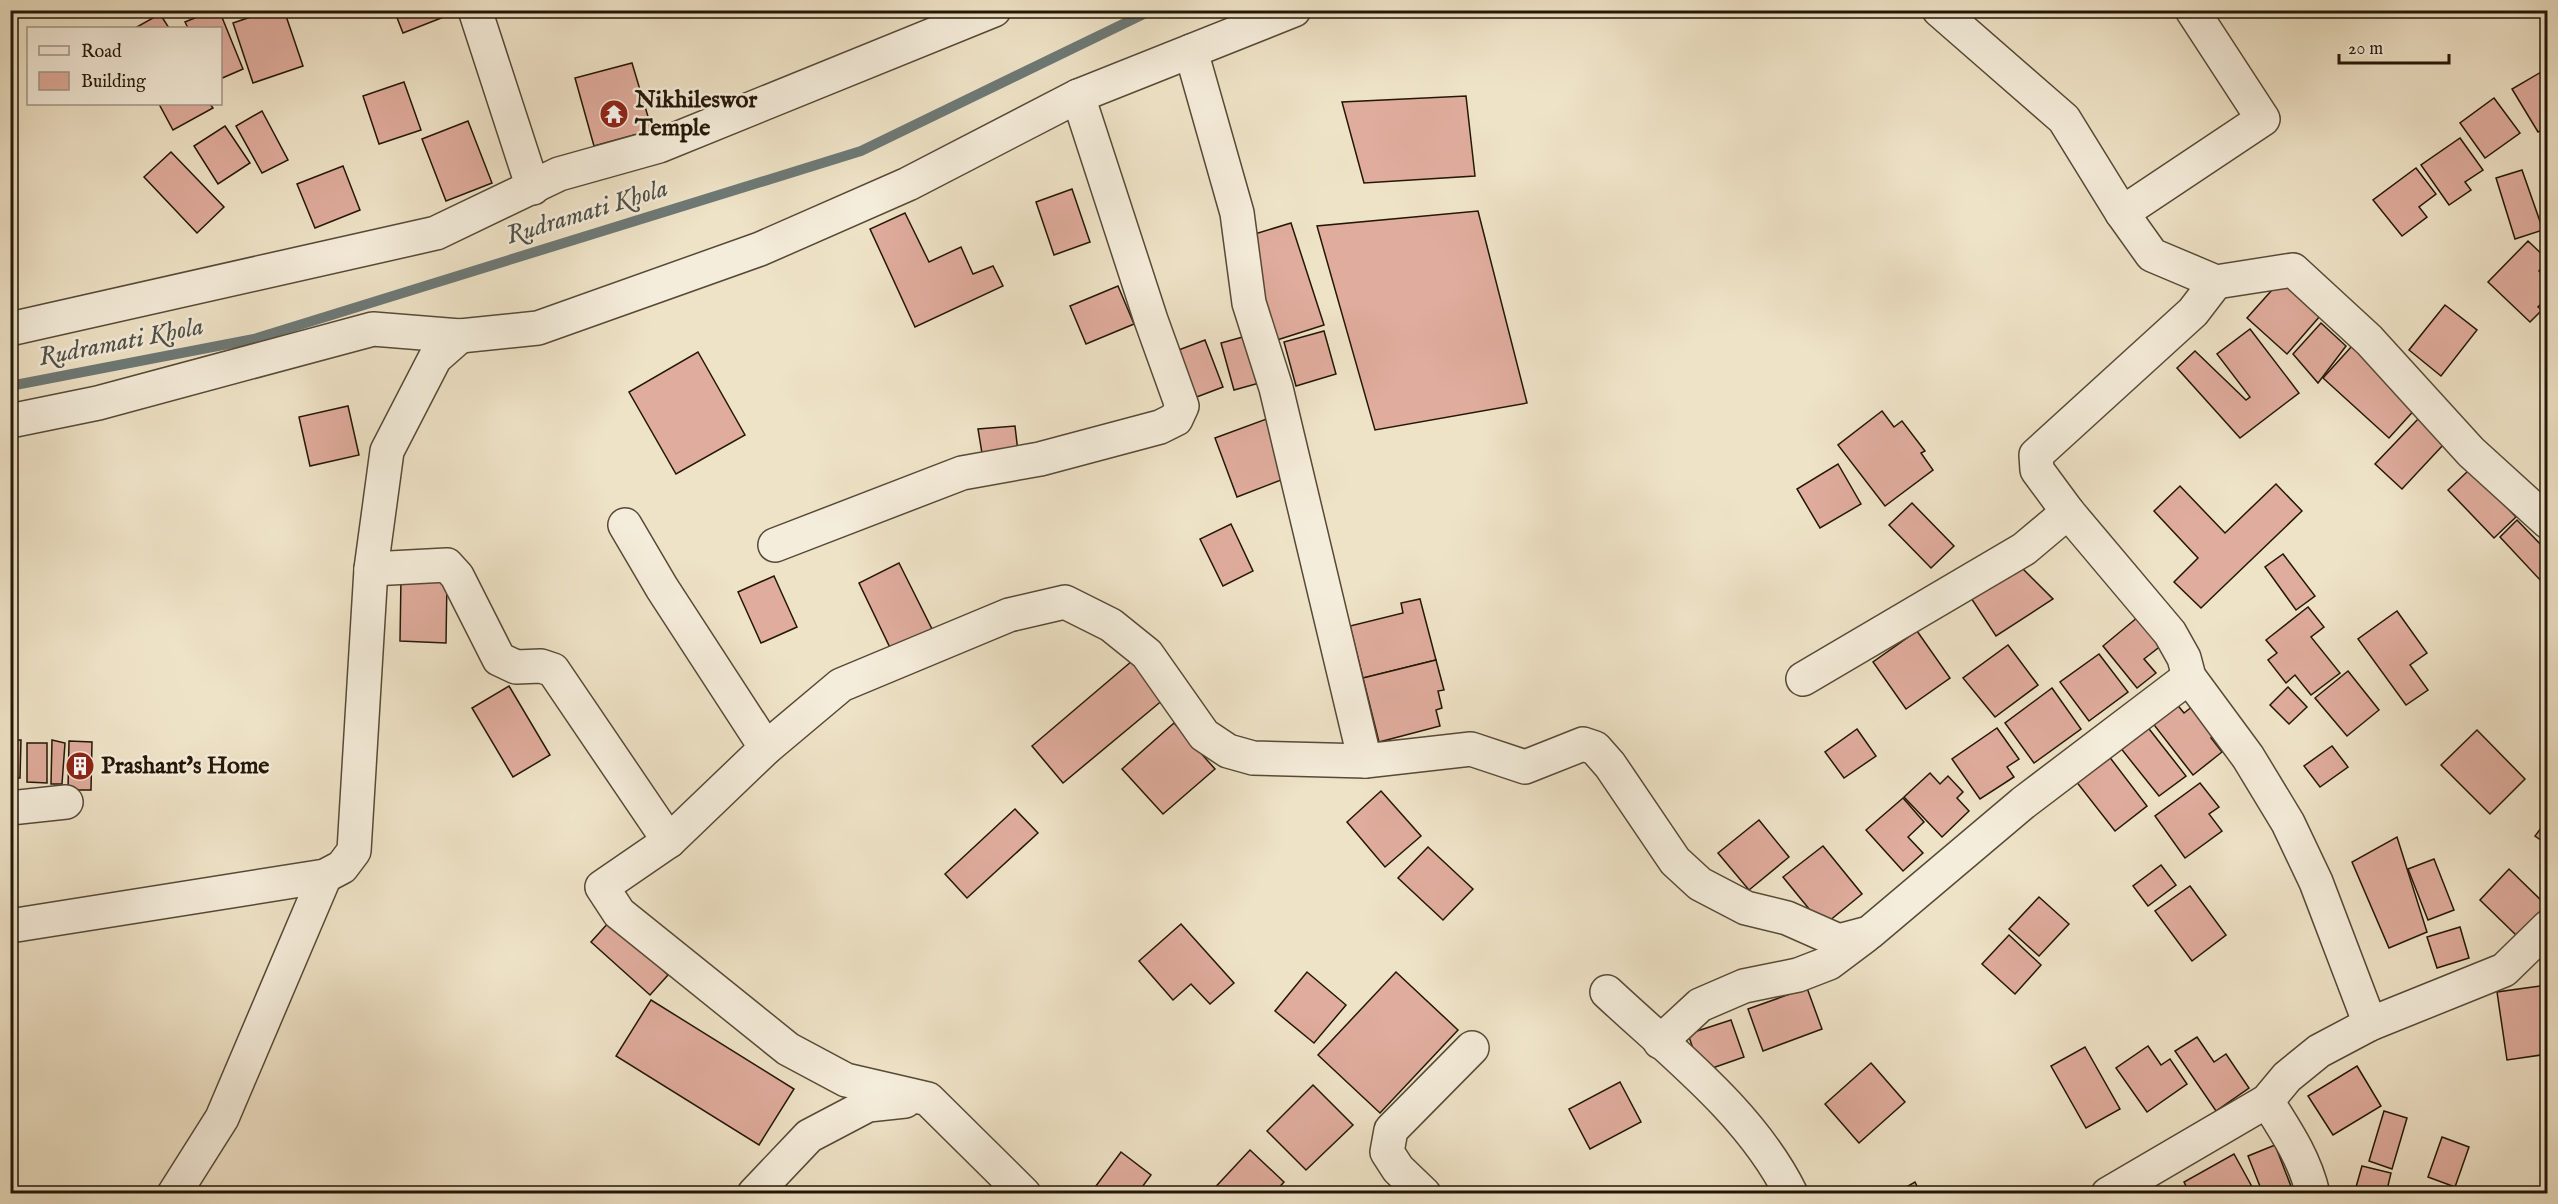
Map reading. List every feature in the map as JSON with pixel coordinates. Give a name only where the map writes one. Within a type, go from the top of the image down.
[{"type":"street","points":[[475,10],[533,188]]},
{"type":"street","points":[[10,329],[436,232],[559,174],[659,147],[994,10]]},
{"type":"street","points":[[10,421],[98,403],[372,329],[460,336],[538,328],[760,249],[908,184],[1078,96],[1294,10]]},
{"type":"street","points":[[2121,213],[2263,119],[2192,10]]},
{"type":"street","points":[[1955,16],[2064,119],[2121,213],[2152,255],[2216,282],[2293,270],[2369,340],[2470,452],[2547,522]]},
{"type":"street","points":[[1191,51],[1237,213],[1249,303],[1276,388],[1365,761]]},
{"type":"street","points":[[776,545],[962,472],[1040,459],[1160,427],[1176,419],[1182,406],[1151,320],[1078,96]]},
{"type":"street","points":[[2216,282],[2193,312],[2036,455],[2037,471],[2068,512],[2170,633],[2184,658],[2189,677],[2248,757],[2288,823],[2316,882],[2370,1024]]},
{"type":"street","points":[[10,926],[325,876],[342,867],[354,851],[371,569],[387,451],[435,358],[460,336]]},
{"type":"street","points":[[1803,679],[2024,549],[2068,512]]},
{"type":"street","points":[[625,525],[662,588],[766,748]]},
{"type":"street","points":[[371,569],[447,565],[457,576],[499,659],[516,667],[541,666],[553,670],[669,841]]},
{"type":"street","points":[[1024,1194],[928,1099],[846,1080],[788,1049],[619,913],[602,887],[669,841],[766,748],[841,685],[1008,615],[1065,602],[1111,625],[1147,654],[1204,735],[1228,751],[1253,758],[1365,761],[1471,749],[1525,767],[1583,744],[1595,748],[1610,765],[1675,861],[1700,884],[1746,908],[1787,918],[1839,941],[1869,933]]},
{"type":"street","points":[[1660,1042],[1700,1005],[1744,986],[1798,975],[1829,963],[1869,933],[2023,803],[2189,677]]},
{"type":"street","points":[[10,808],[66,802]]},
{"type":"street","points":[[174,1194],[222,1118],[325,876]]},
{"type":"street","points":[[2108,1194],[2267,1101],[2287,1077],[2319,1051],[2370,1024],[2504,970],[2547,927]]},
{"type":"street","points":[[1607,992],[1734,1112],[1766,1150],[1791,1194]]},
{"type":"street","points":[[1424,1194],[1398,1169],[1387,1152],[1391,1130],[1472,1048]]},
{"type":"street","points":[[754,1194],[809,1136],[868,1105],[928,1099]]},
{"type":"street","points":[[2267,1101],[2294,1144],[2313,1194]]},
{"type":"building","points":[[219,10],[243,69],[222,78],[222,27],[188,27],[185,22]]},
{"type":"building","points":[[271,10],[284,10],[303,66],[253,83],[233,23]]},
{"type":"building","points":[[394,10],[453,10],[454,13],[403,33]]},
{"type":"building","points":[[160,14],[168,27],[137,27]]},
{"type":"building","points":[[632,63],[652,130],[594,146],[575,78]]},
{"type":"building","points":[[2548,68],[2548,127],[2538,132],[2512,89]]},
{"type":"building","points":[[404,82],[421,130],[379,144],[363,96]]},
{"type":"building","points":[[1466,96],[1475,176],[1364,183],[1342,102]]},
{"type":"building","points":[[2494,98],[2520,133],[2485,158],[2460,123]]},
{"type":"building","points":[[160,105],[211,105],[213,108],[173,130]]},
{"type":"building","points":[[262,111],[288,160],[262,173],[236,126]]},
{"type":"building","points":[[468,121],[492,183],[446,201],[422,139]]},
{"type":"building","points":[[225,126],[250,163],[218,184],[194,146]]},
{"type":"building","points":[[2460,138],[2483,170],[2465,182],[2471,190],[2449,205],[2421,165]]},
{"type":"building","points":[[171,152],[224,207],[197,233],[144,177]]},
{"type":"building","points":[[343,166],[360,210],[315,228],[297,184]]},
{"type":"building","points":[[2416,168],[2436,194],[2419,207],[2427,217],[2402,236],[2373,200]]},
{"type":"building","points":[[2522,170],[2543,230],[2515,239],[2496,178]]},
{"type":"building","points":[[1072,189],[1090,242],[1054,255],[1036,202]]},
{"type":"building","points":[[1478,211],[1527,403],[1375,430],[1317,226]]},
{"type":"building","points":[[905,213],[929,262],[961,247],[973,274],[993,266],[1003,286],[915,327],[870,229]]},
{"type":"building","points":[[1291,223],[1324,325],[1277,340],[1245,237]]},
{"type":"building","points":[[2528,241],[2548,260],[2539,271],[2548,279],[2548,297],[2538,307],[2542,310],[2530,322],[2488,282]]},
{"type":"building","points":[[2280,281],[2320,316],[2287,354],[2247,318]]},
{"type":"building","points":[[1118,286],[1134,324],[1086,344],[1070,306]]},
{"type":"building","points":[[2445,305],[2477,330],[2441,376],[2409,350]]},
{"type":"building","points":[[2321,323],[2346,346],[2318,383],[2293,354]]},
{"type":"building","points":[[2250,329],[2299,393],[2240,438],[2177,368],[2195,351],[2246,400],[2250,397],[2217,354]]},
{"type":"building","points":[[1324,331],[1336,374],[1296,386],[1284,342]]},
{"type":"building","points":[[1250,335],[1263,382],[1234,390],[1221,343]]},
{"type":"building","points":[[1205,340],[1223,387],[1194,398],[1176,351]]},
{"type":"building","points":[[2352,346],[2418,406],[2389,438],[2323,378]]},
{"type":"building","points":[[698,352],[745,435],[676,474],[629,392]]},
{"type":"building","points":[[348,406],[359,455],[310,466],[299,417]]},
{"type":"building","points":[[1882,411],[1894,427],[1902,421],[1925,451],[1921,453],[1933,470],[1885,506],[1838,445]]},
{"type":"building","points":[[1272,417],[1294,475],[1237,497],[1215,438]]},
{"type":"building","points":[[2418,419],[2444,444],[2402,489],[2375,464]]},
{"type":"building","points":[[1015,426],[1018,452],[983,459],[978,429]]},
{"type":"building","points":[[1838,464],[1861,504],[1820,528],[1797,489]]},
{"type":"building","points":[[2468,471],[2476,479],[2478,477],[2516,517],[2494,538],[2448,490]]},
{"type":"building","points":[[2276,484],[2302,511],[2201,608],[2174,582],[2198,558],[2154,511],[2180,486],[2225,533]]},
{"type":"building","points":[[1912,503],[1954,546],[1931,568],[1889,525]]},
{"type":"building","points":[[2517,520],[2548,552],[2548,576],[2542,582],[2500,537]]},
{"type":"building","points":[[1231,524],[1253,571],[1223,586],[1200,539]]},
{"type":"building","points":[[2283,554],[2315,596],[2296,610],[2265,567]]},
{"type":"building","points":[[899,563],[937,639],[895,658],[859,583]]},
{"type":"building","points":[[2018,564],[2053,599],[1996,636],[1971,598]]},
{"type":"building","points":[[774,576],[797,627],[761,643],[738,592]]},
{"type":"building","points":[[401,577],[447,578],[446,643],[400,641]]},
{"type":"building","points":[[1420,599],[1436,660],[1363,678],[1350,626],[1403,613],[1401,603]]},
{"type":"building","points":[[2308,607],[2324,627],[2311,637],[2340,673],[2311,695],[2295,675],[2286,683],[2268,660],[2277,653],[2266,640]]},
{"type":"building","points":[[2397,611],[2427,653],[2410,665],[2428,690],[2406,705],[2358,639]]},
{"type":"building","points":[[2144,612],[2167,641],[2144,659],[2156,673],[2137,688],[2103,646]]},
{"type":"building","points":[[1917,631],[1950,678],[1906,709],[1873,662]]},
{"type":"building","points":[[2008,645],[2038,685],[1995,717],[1963,678]]},
{"type":"building","points":[[2099,654],[2128,692],[2089,721],[2060,682]]},
{"type":"building","points":[[1436,660],[1444,690],[1438,691],[1442,708],[1436,710],[1440,726],[1379,742],[1363,678]]},
{"type":"building","points":[[1132,661],[1164,699],[1063,783],[1032,746]]},
{"type":"building","points":[[2348,671],[2379,710],[2347,736],[2315,698]]},
{"type":"building","points":[[509,686],[550,755],[513,777],[472,708]]},
{"type":"building","points":[[2288,687],[2307,707],[2289,724],[2270,705]]},
{"type":"building","points":[[2052,688],[2081,729],[2034,763],[2005,723]]},
{"type":"building","points":[[2175,702],[2184,713],[2193,706],[2215,735],[2211,738],[2222,752],[2193,775],[2151,721]]},
{"type":"building","points":[[1174,723],[1215,769],[1163,814],[1122,769]]},
{"type":"building","points":[[2146,725],[2186,776],[2159,796],[2119,746]]},
{"type":"building","points":[[1997,728],[2019,759],[2007,767],[2014,777],[1980,799],[1952,759]]},
{"type":"building","points":[[1857,729],[1876,756],[1844,778],[1825,752]]},
{"type":"building","points":[[2477,730],[2525,779],[2490,814],[2441,765]]},
{"type":"building","points":[[10,740],[21,740],[20,778],[10,778]]},
{"type":"building","points":[[52,740],[65,743],[62,784],[51,784]]},
{"type":"building","name":"Prashant's Home","points":[[69,741],[92,742],[91,790],[68,790]]},
{"type":"building","points":[[27,743],[47,743],[47,783],[27,782]]},
{"type":"building","points":[[2332,746],[2348,767],[2320,787],[2304,766]]},
{"type":"building","points":[[2108,755],[2147,806],[2115,831],[2075,780]]},
{"type":"building","points":[[1930,773],[1940,784],[1948,776],[1963,792],[1957,798],[1969,811],[1942,837],[1904,797]]},
{"type":"building","points":[[2200,783],[2219,807],[2209,814],[2222,831],[2185,858],[2155,816]]},
{"type":"building","points":[[1381,791],[1421,836],[1385,867],[1347,822]]},
{"type":"building","points":[[1903,798],[1924,822],[1908,837],[1923,853],[1903,871],[1866,830]]},
{"type":"building","points":[[1015,809],[1038,833],[967,898],[945,874]]},
{"type":"building","points":[[2548,819],[2548,845],[2535,836]]},
{"type":"building","points":[[1759,820],[1789,857],[1749,890],[1718,853]]},
{"type":"building","points":[[2397,837],[2427,932],[2389,948],[2352,862]]},
{"type":"building","points":[[1823,846],[1862,894],[1823,926],[1783,877]]},
{"type":"building","points":[[1428,847],[1473,889],[1443,920],[1398,878]]},
{"type":"building","points":[[2434,859],[2454,910],[2428,920],[2408,869]]},
{"type":"building","points":[[2161,865],[2176,885],[2148,906],[2133,886]]},
{"type":"building","points":[[2509,869],[2546,905],[2517,936],[2480,900]]},
{"type":"building","points":[[2190,886],[2226,935],[2192,961],[2155,911]]},
{"type":"building","points":[[2039,897],[2069,924],[2039,956],[2009,929]]},
{"type":"building","points":[[610,921],[668,975],[650,995],[591,942]]},
{"type":"building","points":[[1181,924],[1234,983],[1210,1004],[1191,984],[1173,1000],[1139,961]]},
{"type":"building","points":[[2460,927],[2469,958],[2437,968],[2427,937]]},
{"type":"building","points":[[2009,935],[2041,965],[2015,994],[1982,964]]},
{"type":"building","points":[[1307,972],[1346,1005],[1314,1043],[1275,1011]]},
{"type":"building","points":[[1396,972],[1458,1030],[1380,1113],[1318,1055]]},
{"type":"building","points":[[2548,985],[2548,1054],[2507,1060],[2497,992]]},
{"type":"building","points":[[1807,988],[1822,1029],[1763,1051],[1748,1009]]},
{"type":"building","points":[[651,1000],[794,1089],[759,1145],[616,1056]]},
{"type":"building","points":[[1731,1020],[1744,1057],[1701,1072],[1688,1034]]},
{"type":"building","points":[[2197,1037],[2214,1062],[2226,1054],[2249,1088],[2216,1111],[2175,1051]]},
{"type":"building","points":[[2148,1046],[2161,1065],[2170,1059],[2187,1084],[2147,1112],[2116,1068]]},
{"type":"building","points":[[2085,1047],[2120,1109],[2086,1128],[2051,1066]]},
{"type":"building","points":[[1871,1063],[1905,1102],[1859,1143],[1825,1104]]},
{"type":"building","points":[[2357,1066],[2381,1106],[2333,1135],[2308,1096]]},
{"type":"building","points":[[1620,1082],[1641,1122],[1590,1149],[1569,1109]]},
{"type":"building","points":[[1313,1085],[1353,1125],[1306,1170],[1267,1131]]},
{"type":"building","points":[[2384,1111],[2407,1118],[2392,1169],[2369,1161]]},
{"type":"building","points":[[2442,1137],[2469,1147],[2455,1187],[2428,1177]]},
{"type":"building","points":[[2275,1145],[2294,1194],[2263,1194],[2248,1156]]},
{"type":"building","points":[[1250,1150],[1284,1182],[1273,1194],[1209,1194]]},
{"type":"building","points":[[1121,1152],[1151,1175],[1137,1194],[1090,1194]]},
{"type":"building","points":[[2234,1154],[2256,1194],[2190,1194],[2184,1182]]},
{"type":"building","points":[[2362,1166],[2391,1173],[2386,1194],[2354,1194]]},
{"type":"building","points":[[1915,1182],[1921,1194],[1894,1194]]},
{"type":"waterway","name":"Rudramati Khola","points":[[10,386],[254,339],[861,151],[1152,10]]},
{"type":"place","name":"Nikhileswor Temple","points":[[614,114]]},
{"type":"place","name":"Prashant's Home","points":[[80,766]]}]
